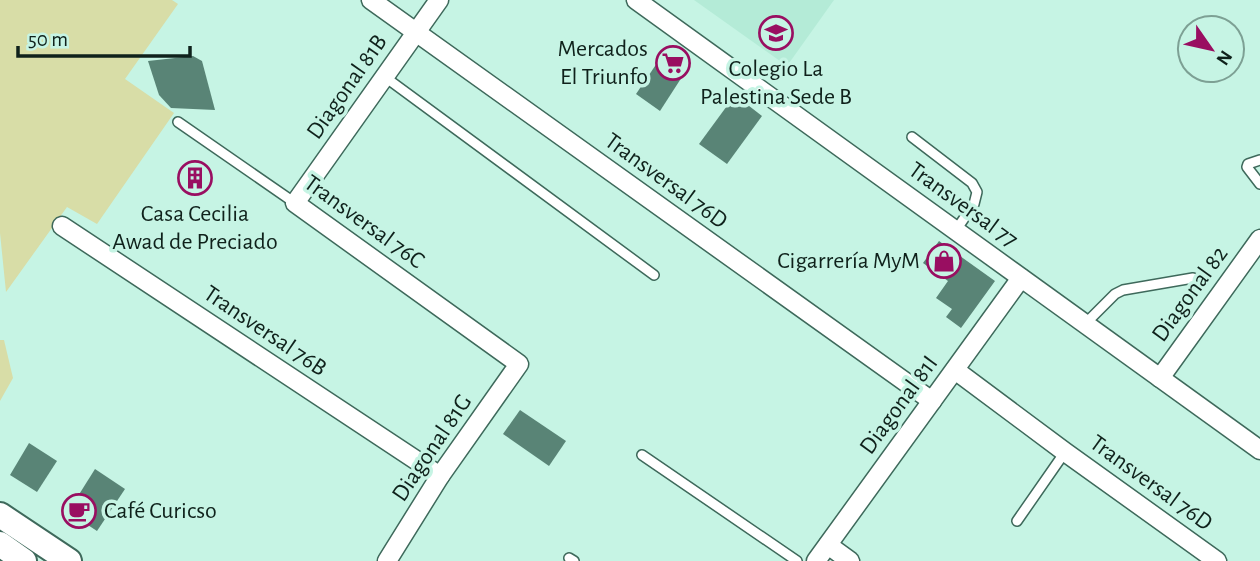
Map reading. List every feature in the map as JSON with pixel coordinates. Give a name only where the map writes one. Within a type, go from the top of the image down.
[{"type":"main road","points":[[0,515],[69,561]]},
{"type":"main road","points":[[0,544],[24,561]]},
{"type":"street","name":"Transversal 76D","points":[[371,0],[932,401]]},
{"type":"street","name":"Diagonal 81B","points":[[295,202],[439,0]]},
{"type":"street","name":"Transversal 77","points":[[636,0],[1260,450]]},
{"type":"street","name":"Transversal 76C","points":[[295,202],[519,364]]},
{"type":"street","name":"Transversal 76B","points":[[62,226],[440,476]]},
{"type":"street","name":"Diagonal 82","points":[[1160,378],[1260,239]]},
{"type":"street","name":"Diagonal 81I","points":[[816,561],[1021,278]]},
{"type":"street","name":"Diagonal 81G","points":[[387,561],[440,476],[519,364]]},
{"type":"street","name":"Transversal 76D","points":[[955,370],[1217,561]]},
{"type":"street","points":[[828,545],[850,561]]},
{"type":"lane","points":[[384,77],[654,275]]},
{"type":"lane","name":"Transversal 76C","points":[[177,122],[295,202]]},
{"type":"lane","points":[[912,137],[972,183],[977,192],[974,204],[956,230]]},
{"type":"lane","points":[[1260,160],[1248,164],[1247,167],[1260,184]]},
{"type":"lane","points":[[1085,324],[1115,293],[1193,278]]},
{"type":"lane","points":[[1017,521],[1065,452]]},
{"type":"lane","points":[[642,454],[797,561]]},
{"type":"shaded area","points":[[0,0],[172,0],[178,4],[125,79],[174,113],[97,224],[67,207],[6,292],[0,233]]},
{"type":"shaded area","name":"Colegio La Palestina Sede B","points":[[694,0],[834,0],[787,66]]},
{"type":"shaded area","points":[[0,340],[4,340],[13,378],[0,401]]},
{"type":"building","points":[[668,47],[691,63],[660,111],[636,94]]},
{"type":"building","points":[[193,56],[202,61],[215,110],[171,108],[159,95],[148,61]]},
{"type":"building","points":[[735,95],[762,116],[727,164],[699,144]]},
{"type":"building","points":[[939,241],[995,281],[961,328],[946,317],[952,309],[936,298],[948,281],[923,263]]},
{"type":"building","points":[[520,410],[566,441],[549,466],[503,434]]},
{"type":"building","points":[[29,443],[57,461],[37,492],[10,475]]},
{"type":"building","points":[[95,469],[125,489],[97,531],[68,512]]},
{"type":"place","name":"Colegio La Palestina Sede B","points":[[776,33]]},
{"type":"place","name":"Mercados El Triunfo","points":[[673,63]]},
{"type":"place","name":"Casa Cecilia Awad de Preciado","points":[[195,178]]},
{"type":"place","name":"Cigarrería MyM","points":[[944,261]]},
{"type":"place","name":"Café Curicso","points":[[79,511]]}]
